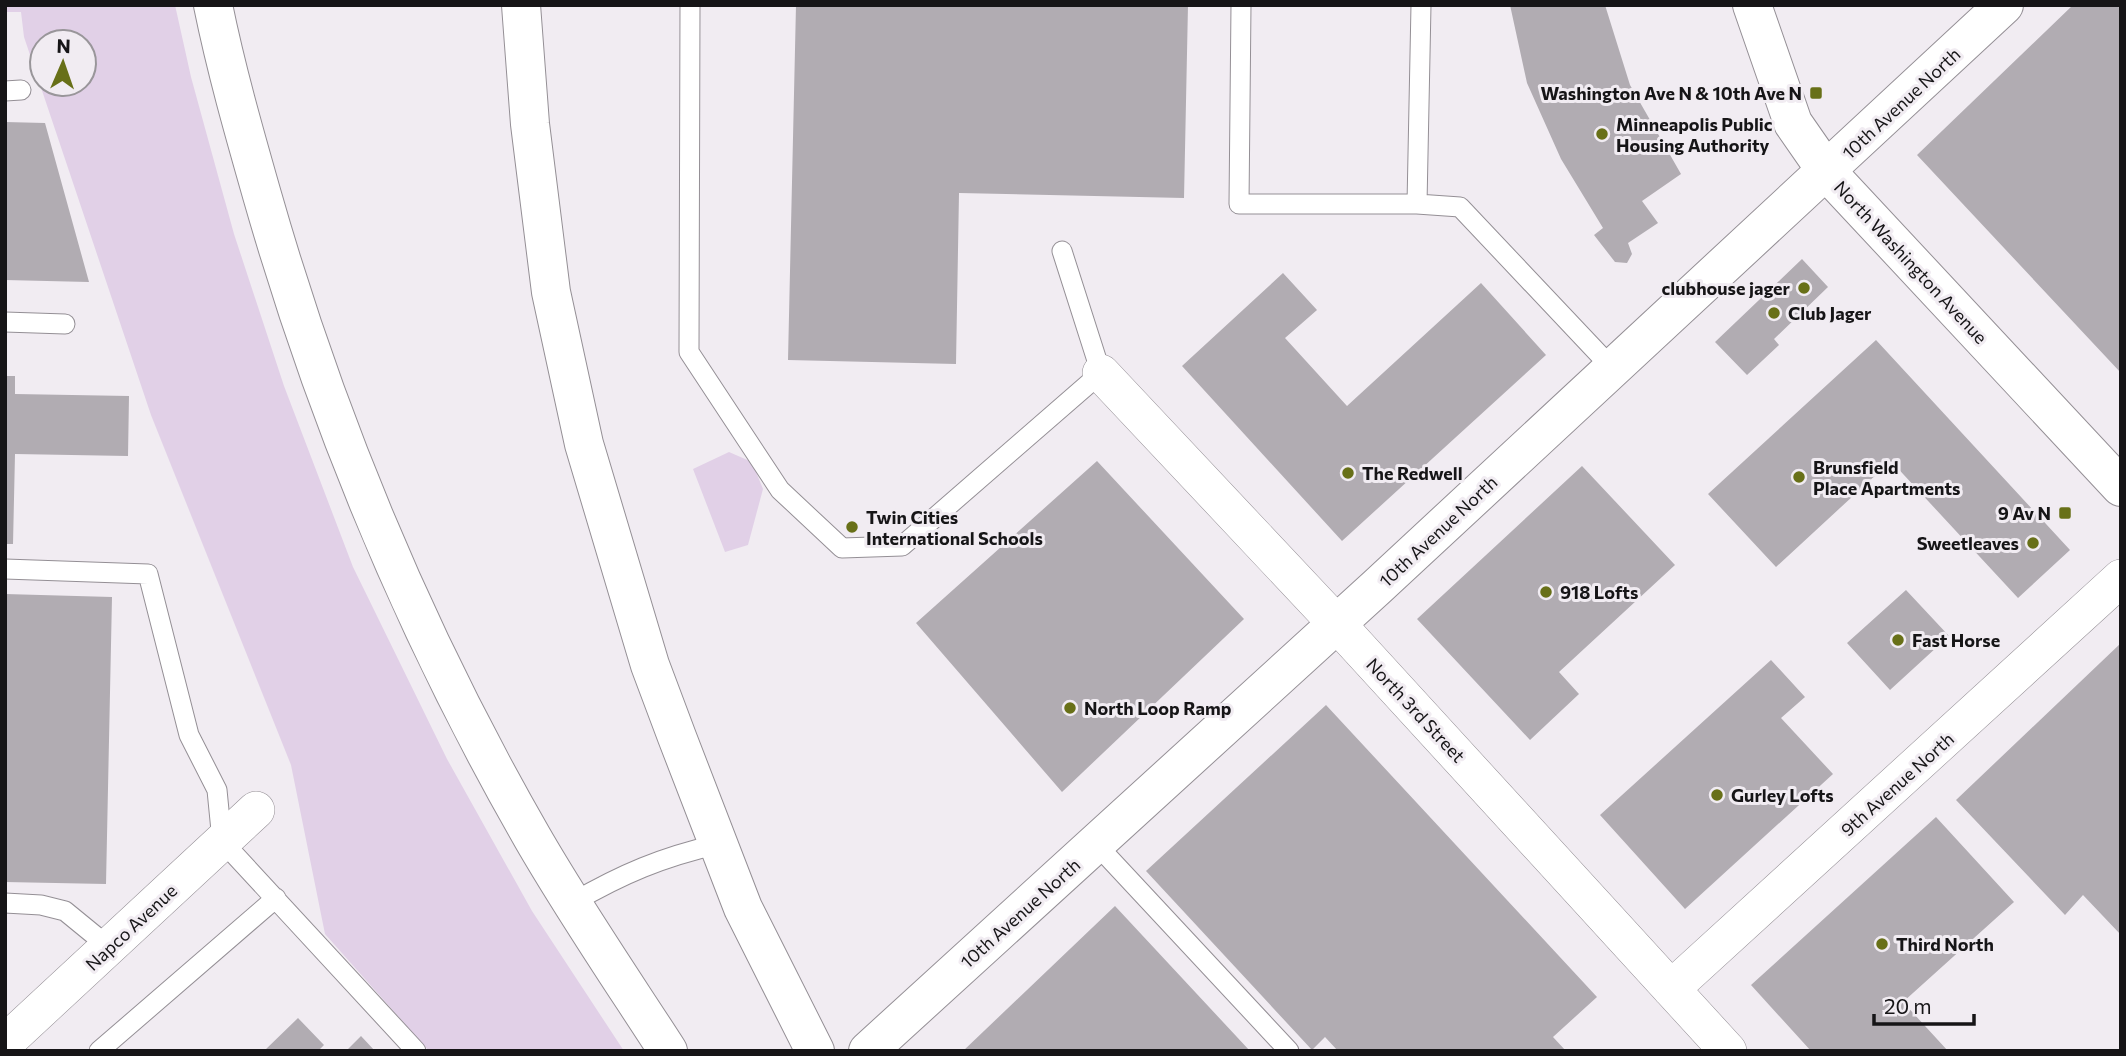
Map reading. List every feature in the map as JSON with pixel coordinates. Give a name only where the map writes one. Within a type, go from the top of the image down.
[{"type":"main road","points":[[213,5],[244,135],[282,264],[325,392],[424,632],[473,729],[572,903],[668,1051]]},
{"type":"main road","points":[[521,5],[530,124],[548,268],[580,431],[650,665],[743,908],[815,1051]]},
{"type":"main road","name":"North Washington Avenue","points":[[1752,5],[1793,123],[1827,172],[2121,487]]},
{"type":"main road","name":"10th Avenue North","points":[[867,1051],[1337,624],[2004,5]]},
{"type":"street","name":"North 3rd Street","points":[[1101,373],[1337,624],[1728,1051]]},
{"type":"street","name":"9th Avenue North","points":[[1671,989],[2121,578]]},
{"type":"street","name":"Napco Avenue","points":[[5,1043],[256,810]]},
{"type":"lane","points":[[690,5],[689,352],[780,490],[842,548],[902,546],[1101,373],[1062,251]]},
{"type":"lane","points":[[1241,5],[1239,204],[1417,204],[1460,207],[1613,369]]},
{"type":"lane","points":[[1417,204],[1422,5]]},
{"type":"lane","points":[[5,322],[65,324]]},
{"type":"lane","points":[[5,569],[148,574],[189,735],[216,790],[222,841],[416,1051]]},
{"type":"lane","points":[[572,903],[620,875],[668,855],[719,844]]},
{"type":"lane","points":[[1096,844],[1289,1051]]},
{"type":"lane","points":[[99,1051],[275,898]]},
{"type":"lane","points":[[5,903],[41,905],[65,911],[109,947]]},
{"type":"shaded area","points":[[5,5],[175,5],[191,77],[234,234],[284,386],[353,567],[447,759],[532,911],[624,1051],[429,1051],[325,934],[291,765],[151,415],[44,98],[98,98],[98,28],[28,28],[28,49],[21,12],[5,12]]},
{"type":"shaded area","points":[[729,452],[752,462],[763,489],[748,545],[725,552],[693,469]]},
{"type":"building","points":[[796,5],[1188,5],[1184,198],[959,193],[956,364],[788,360]]},
{"type":"building","name":"Minneapolis Public Housing Authority","points":[[1510,5],[1605,5],[1630,85],[1681,174],[1642,201],[1658,223],[1628,243],[1632,254],[1627,263],[1615,262],[1594,235],[1603,228],[1561,159],[1527,83]]},
{"type":"building","points":[[2073,5],[2117,5],[2121,10],[2121,373],[1917,155]]},
{"type":"building","points":[[5,122],[45,123],[89,282],[5,280]]},
{"type":"building","name":"Club Jager","points":[[1802,259],[1828,287],[1774,339],[1779,345],[1747,375],[1715,342]]},
{"type":"building","name":"The Redwell","points":[[1283,273],[1317,310],[1285,338],[1347,406],[1481,283],[1546,355],[1342,541],[1182,366]]},
{"type":"building","name":"Brunsfield Place Apartments","points":[[1876,340],[2070,550],[2018,598],[1891,461],[1776,567],[1708,494]]},
{"type":"building","points":[[5,376],[15,376],[15,394],[129,396],[128,456],[15,454],[13,544],[5,544]]},
{"type":"building","name":"North Loop Ramp","points":[[1097,461],[1244,619],[1062,792],[916,623]]},
{"type":"building","name":"918 Lofts","points":[[1582,466],[1675,565],[1559,672],[1579,694],[1530,740],[1417,619]]},
{"type":"building","name":"Fast Horse","points":[[1906,590],[1949,636],[1890,690],[1847,643]]},
{"type":"building","points":[[5,594],[112,597],[106,884],[5,882]]},
{"type":"building","points":[[2121,643],[2121,935],[2083,895],[2065,915],[1956,800]]},
{"type":"building","name":"Gurley Lofts","points":[[1771,660],[1805,697],[1781,718],[1833,774],[1685,909],[1600,815]]},
{"type":"building","points":[[1326,705],[1597,997],[1553,1037],[1566,1051],[1338,1051],[1325,1037],[1312,1050],[1146,871]]},
{"type":"building","name":"Third North","points":[[1936,817],[2014,902],[1903,1002],[1948,1051],[1811,1051],[1751,985]]},
{"type":"building","points":[[1115,906],[1250,1051],[963,1051]]},
{"type":"building","points":[[298,1018],[324,1045],[318,1051],[264,1051]]},
{"type":"building","points":[[361,1036],[375,1051],[346,1051]]},
{"type":"place","name":"Washington Ave N & 10th Ave N","points":[[1816,93]]},
{"type":"place","name":"Minneapolis Public Housing Authority","points":[[1602,134]]},
{"type":"place","name":"clubhouse jager","points":[[1804,288]]},
{"type":"place","name":"Club Jager","points":[[1774,313]]},
{"type":"place","name":"The Redwell","points":[[1348,473]]},
{"type":"place","name":"Brunsfield Place Apartments","points":[[1799,477]]},
{"type":"place","name":"9 Av N","points":[[2065,513]]},
{"type":"place","name":"Twin Cities International Schools","points":[[852,527]]},
{"type":"place","name":"Sweetleaves","points":[[2033,543]]},
{"type":"place","name":"918 Lofts","points":[[1546,592]]},
{"type":"place","name":"Fast Horse","points":[[1898,640]]},
{"type":"place","name":"North Loop Ramp","points":[[1070,708]]},
{"type":"place","name":"Gurley Lofts","points":[[1717,795]]},
{"type":"place","name":"Third North","points":[[1882,944]]}]
